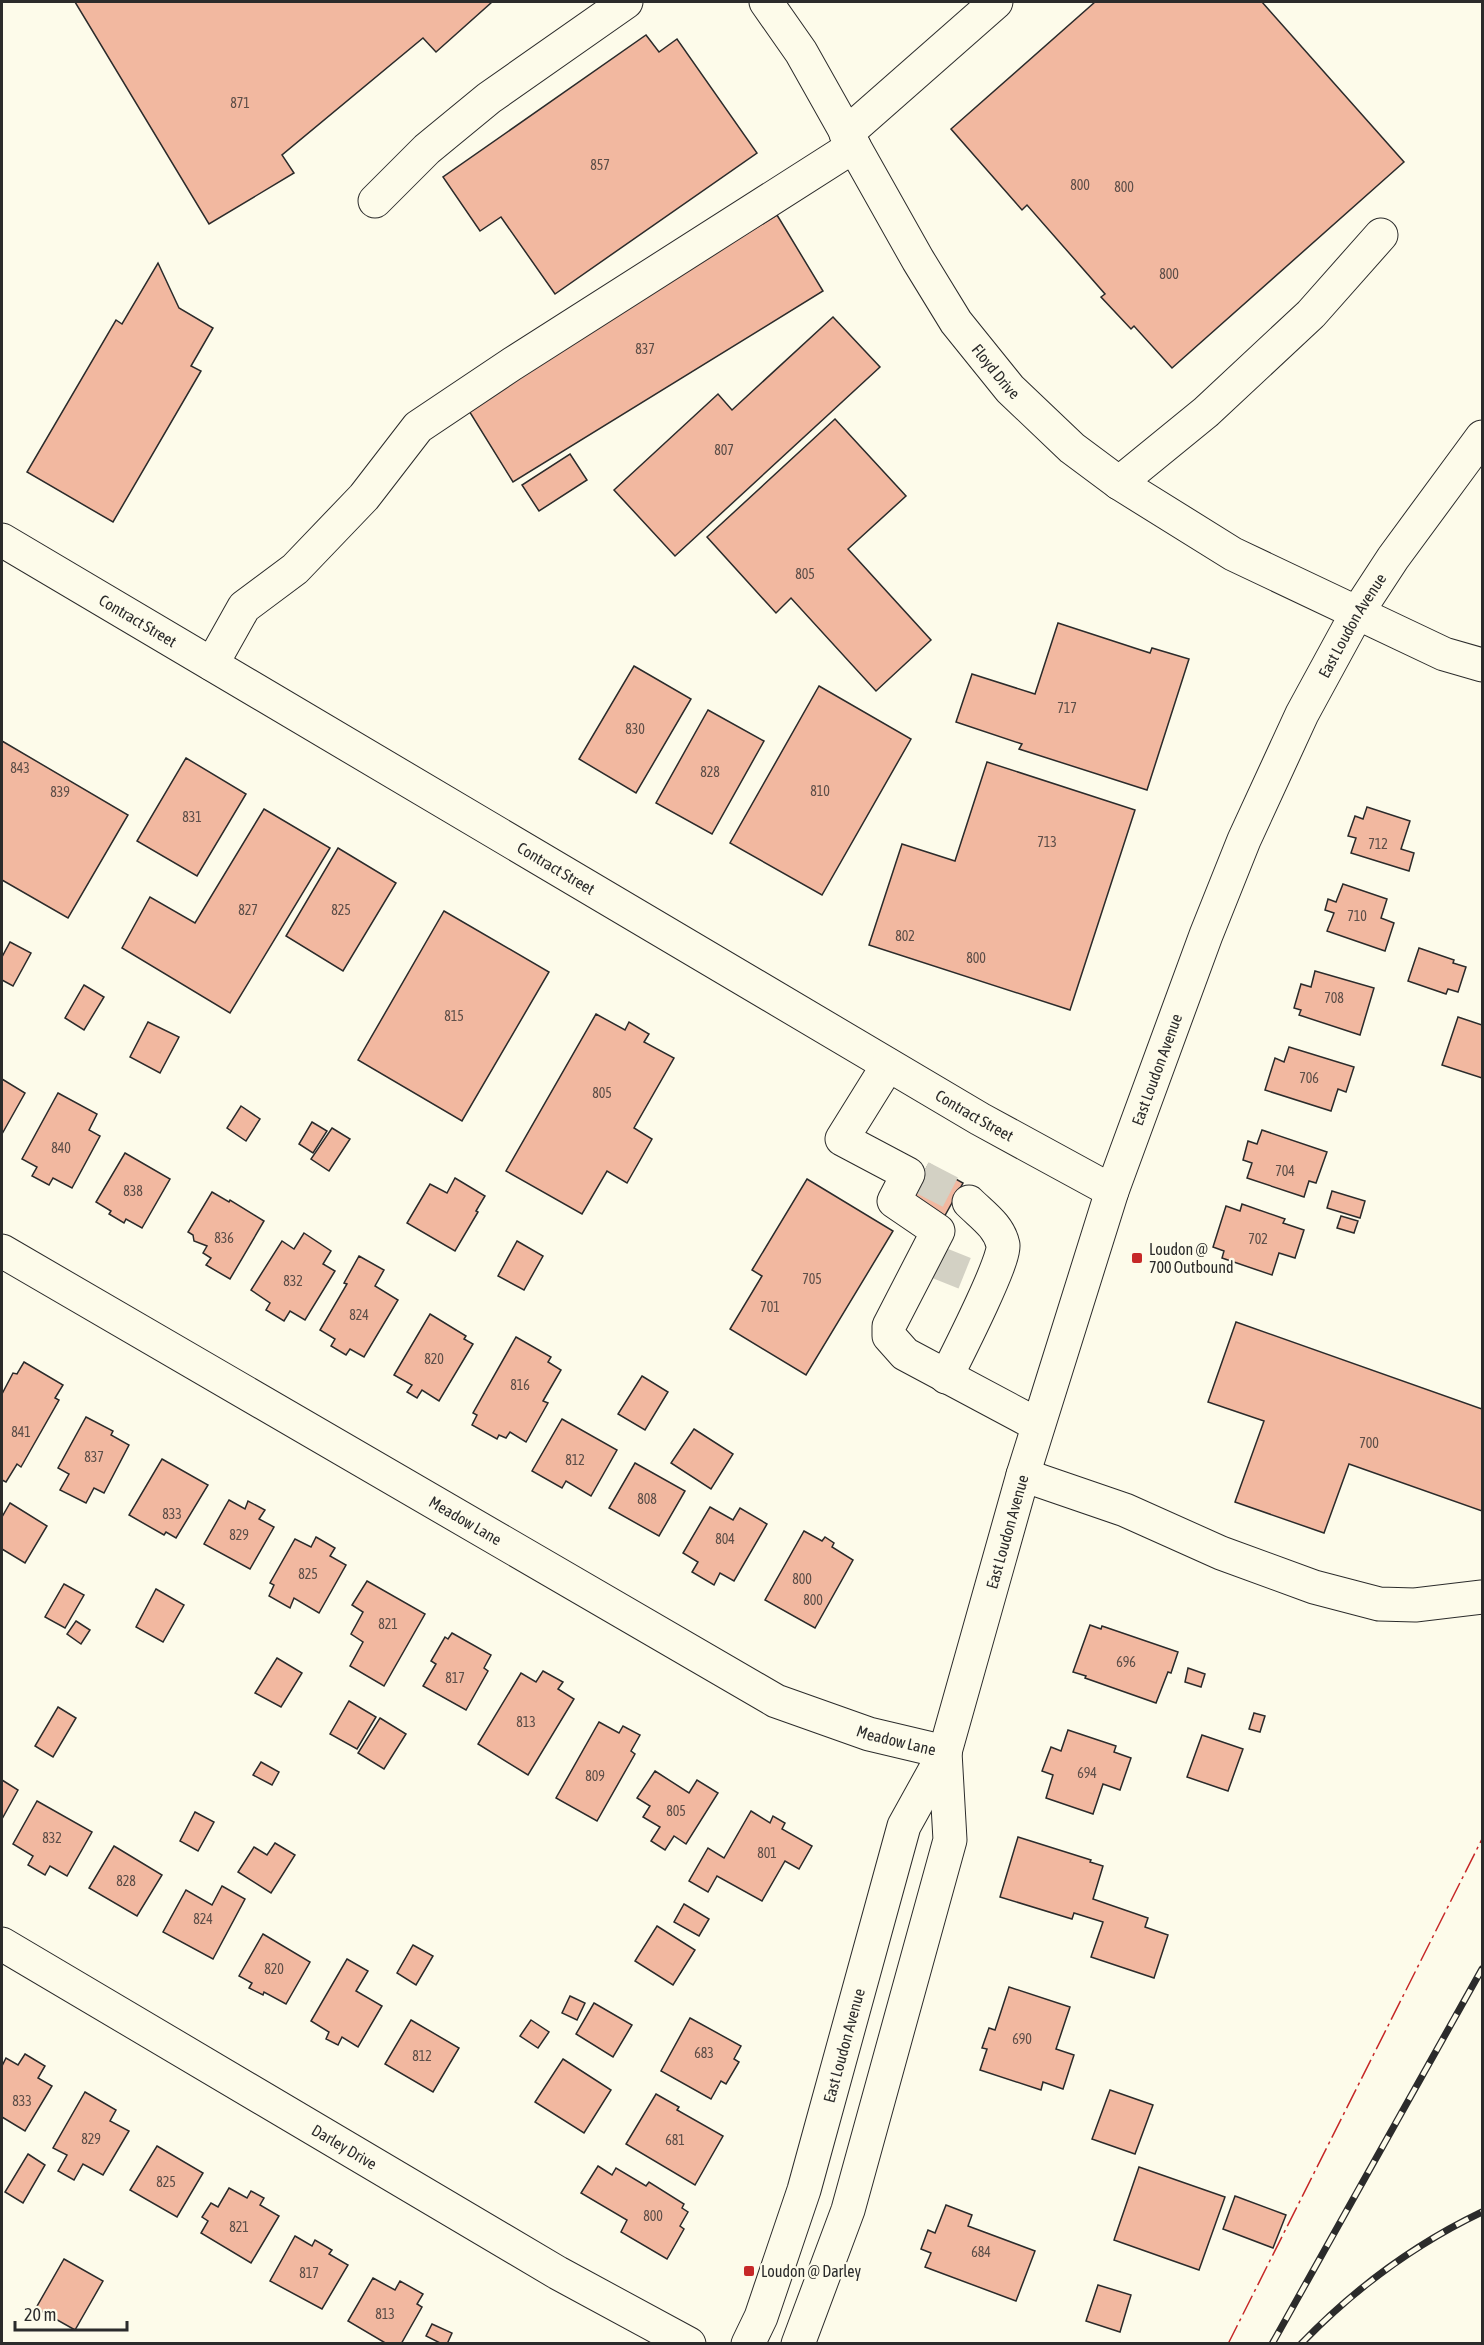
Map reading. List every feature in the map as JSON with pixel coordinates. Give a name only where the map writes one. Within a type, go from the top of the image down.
[{"type":"street","points":[[375,201],[428,149],[489,98],[626,2]]},
{"type":"street","name":"Floyd Drive","points":[[766,2],[801,52],[918,260],[956,322],[1010,389],[1072,448],[1119,483],[1233,554],[1444,654],[1482,665]]},
{"type":"street","points":[[212,664],[244,607],[295,569],[364,496],[418,427],[850,140],[996,2]]},
{"type":"street","points":[[1119,483],[1206,412],[1311,314],[1381,235]]},
{"type":"street","name":"East Loudon Avenue","points":[[748,2343],[761,2316],[804,2190],[904,1826],[945,1752],[1023,1475],[1112,1191],[1206,935],[1244,840],[1302,714],[1357,613],[1393,558],[1482,436]]},
{"type":"street","name":"Contract Street","points":[[2,540],[980,1119],[1112,1191]]},
{"type":"street","points":[[888,1065],[842,1139],[915,1175],[894,1201],[932,1250]]},
{"type":"street","points":[[946,1377],[980,1279],[1004,1247],[998,1230],[962,1199],[889,1326],[889,1336],[905,1354],[946,1377],[1038,1425]]},
{"type":"street","name":"Meadow Lane","points":[[2,1251],[776,1701],[869,1734],[945,1752]]},
{"type":"street","points":[[1023,1475],[1125,1510],[1221,1554],[1314,1587],[1379,1604],[1415,1605],[1482,1597]]},
{"type":"street","name":"East Loudon Avenue","points":[[798,2343],[848,2210],[950,1840],[945,1752]]},
{"type":"street","name":"Darley Drive","points":[[2,1944],[558,2273],[689,2343]]},
{"type":"building","points":[[75,2],[492,2],[436,52],[423,38],[282,155],[294,173],[209,224]]},
{"type":"building","points":[[1095,2],[1262,2],[1404,162],[1172,368],[1134,326],[1131,329],[1101,297],[1105,294],[1027,205],[1022,210],[951,129]]},
{"type":"building","points":[[646,35],[659,52],[677,39],[757,153],[555,294],[501,217],[480,231],[443,177]]},
{"type":"building","points":[[777,215],[823,291],[513,482],[466,406]]},
{"type":"building","points":[[158,263],[179,308],[213,328],[191,366],[201,371],[113,522],[27,472],[116,320],[122,324]]},
{"type":"building","points":[[833,317],[880,367],[675,556],[614,490],[718,394],[732,410]]},
{"type":"building","points":[[835,419],[906,496],[848,549],[931,640],[876,691],[791,598],[776,613],[707,537]]},
{"type":"building","points":[[570,454],[587,480],[539,511],[522,485]]},
{"type":"building","points":[[1058,623],[1150,653],[1152,648],[1189,659],[1147,790],[1019,749],[1022,744],[956,722],[972,674],[1035,694]]},
{"type":"building","points":[[634,666],[691,699],[636,793],[579,759]]},
{"type":"building","points":[[819,686],[911,739],[822,895],[730,843]]},
{"type":"building","points":[[708,710],[764,741],[712,834],[656,803]]},
{"type":"building","points":[[2,741],[128,815],[68,918],[2,880]]},
{"type":"building","points":[[186,758],[246,794],[197,876],[137,841]]},
{"type":"building","points":[[987,762],[1135,810],[1070,1010],[869,945],[902,844],[955,861]]},
{"type":"building","points":[[1367,807],[1410,821],[1401,849],[1414,853],[1409,871],[1351,853],[1356,838],[1348,836],[1355,816],[1363,819]]},
{"type":"building","points":[[264,809],[330,848],[230,1013],[122,948],[150,897],[195,923]]},
{"type":"building","points":[[338,848],[396,883],[343,971],[286,936]]},
{"type":"building","points":[[1343,884],[1387,899],[1381,918],[1394,923],[1385,951],[1327,931],[1334,913],[1325,910],[1328,899],[1336,902]]},
{"type":"building","points":[[444,911],[549,972],[462,1121],[358,1060]]},
{"type":"building","points":[[10,942],[31,953],[13,986],[2,980],[2,957]]},
{"type":"building","points":[[1419,948],[1454,960],[1453,963],[1466,967],[1458,992],[1448,989],[1446,994],[1408,981]]},
{"type":"building","points":[[1315,971],[1374,988],[1360,1035],[1299,1015],[1301,1010],[1294,1008],[1301,984],[1311,987]]},
{"type":"building","points":[[84,985],[104,997],[84,1030],[65,1018]]},
{"type":"building","points":[[596,1014],[625,1030],[629,1022],[649,1034],[644,1042],[674,1058],[634,1128],[652,1139],[627,1183],[607,1171],[582,1214],[506,1171]]},
{"type":"building","points":[[1458,1017],[1482,1025],[1482,1078],[1442,1065]]},
{"type":"building","points":[[148,1022],[179,1037],[160,1073],[130,1057]]},
{"type":"building","points":[[1289,1047],[1354,1067],[1346,1092],[1338,1089],[1331,1111],[1265,1090],[1275,1058],[1284,1062]]},
{"type":"building","points":[[2,1079],[25,1093],[2,1134]]},
{"type":"building","points":[[58,1093],[97,1114],[89,1130],[100,1136],[72,1188],[53,1178],[49,1185],[32,1176],[37,1167],[22,1159]]},
{"type":"building","points":[[241,1106],[260,1119],[246,1141],[227,1128]]},
{"type":"building","points":[[312,1122],[327,1131],[313,1153],[299,1144]]},
{"type":"building","points":[[332,1128],[350,1139],[329,1171],[311,1159]]},
{"type":"building","points":[[1262,1130],[1327,1152],[1316,1183],[1309,1181],[1304,1197],[1247,1178],[1252,1163],[1243,1160],[1248,1141],[1257,1144]]},
{"type":"building","points":[[125,1153],[170,1179],[142,1228],[126,1219],[124,1223],[109,1214],[111,1211],[96,1202]]},
{"type":"building","points":[[929,1164],[963,1183],[943,1219],[908,1200]]},
{"type":"building","points":[[455,1178],[485,1196],[455,1251],[407,1223],[430,1184],[447,1193]]},
{"type":"building","points":[[807,1179],[893,1231],[806,1375],[730,1329],[762,1276],[752,1270]]},
{"type":"building","points":[[1332,1191],[1365,1201],[1360,1218],[1327,1208]]},
{"type":"building","points":[[212,1192],[264,1221],[230,1279],[206,1265],[211,1258],[203,1253],[207,1246],[194,1241],[193,1235],[188,1232]]},
{"type":"building","points":[[1242,1204],[1285,1219],[1283,1223],[1304,1230],[1295,1258],[1279,1253],[1272,1275],[1222,1258],[1224,1251],[1213,1247],[1226,1206],[1240,1211]]},
{"type":"building","points":[[1341,1216],[1358,1221],[1354,1233],[1337,1228]]},
{"type":"building","points":[[304,1233],[331,1251],[323,1264],[335,1271],[305,1320],[290,1311],[284,1321],[266,1310],[270,1303],[251,1290],[282,1241],[294,1249]]},
{"type":"building","points":[[517,1241],[543,1256],[524,1290],[498,1276]]},
{"type":"building","points":[[359,1256],[384,1270],[375,1286],[398,1300],[364,1357],[350,1349],[346,1355],[331,1346],[335,1339],[320,1330],[347,1284],[344,1283]]},
{"type":"building","points":[[430,1314],[466,1336],[464,1339],[473,1344],[439,1401],[422,1390],[417,1398],[407,1392],[412,1385],[394,1375]]},
{"type":"building","points":[[1236,1322],[1482,1409],[1482,1511],[1349,1464],[1324,1533],[1235,1502],[1264,1421],[1208,1402]]},
{"type":"building","points":[[516,1337],[551,1357],[548,1362],[561,1370],[543,1401],[548,1403],[526,1442],[510,1432],[506,1438],[499,1435],[497,1439],[472,1425],[477,1415],[473,1413]]},
{"type":"building","points":[[24,1362],[63,1385],[55,1398],[59,1400],[21,1467],[17,1464],[6,1482],[2,1480],[2,1394],[13,1373],[17,1374]]},
{"type":"building","points":[[642,1376],[668,1392],[645,1430],[618,1414]]},
{"type":"building","points":[[86,1417],[113,1431],[111,1435],[129,1445],[104,1493],[94,1488],[86,1503],[60,1490],[69,1474],[58,1468]]},
{"type":"building","points":[[562,1419],[617,1450],[591,1496],[566,1481],[562,1488],[532,1471]]},
{"type":"building","points":[[694,1429],[733,1454],[711,1489],[671,1463]]},
{"type":"building","points":[[162,1459],[208,1485],[176,1538],[166,1532],[164,1535],[129,1515]]},
{"type":"building","points":[[635,1463],[685,1491],[659,1536],[609,1508]]},
{"type":"building","points":[[229,1500],[245,1509],[248,1501],[265,1510],[259,1519],[274,1527],[250,1569],[204,1544]]},
{"type":"building","points":[[10,1503],[47,1526],[25,1563],[2,1549],[2,1517]]},
{"type":"building","points":[[710,1507],[733,1520],[740,1508],[767,1524],[734,1581],[720,1573],[714,1585],[692,1572],[698,1562],[683,1553]]},
{"type":"building","points":[[804,1531],[822,1541],[825,1537],[834,1543],[832,1547],[853,1560],[815,1628],[765,1600]]},
{"type":"building","points":[[316,1537],[335,1548],[330,1556],[346,1565],[319,1613],[294,1598],[290,1608],[269,1596],[274,1585],[270,1583],[295,1539],[311,1547]]},
{"type":"building","points":[[367,1581],[425,1614],[384,1686],[350,1666],[363,1642],[351,1634],[363,1612],[352,1605]]},
{"type":"building","points":[[64,1584],[84,1595],[65,1628],[45,1617]]},
{"type":"building","points":[[156,1589],[184,1605],[163,1642],[136,1627]]},
{"type":"building","points":[[76,1621],[90,1630],[81,1644],[67,1634]]},
{"type":"building","points":[[1090,1625],[1101,1629],[1102,1626],[1178,1652],[1171,1673],[1168,1672],[1156,1703],[1073,1672]]},
{"type":"building","points":[[452,1633],[491,1655],[484,1668],[488,1671],[466,1710],[423,1686],[436,1664],[431,1661],[445,1637],[448,1639]]},
{"type":"building","points":[[277,1658],[302,1673],[281,1707],[255,1693]]},
{"type":"building","points":[[1188,1668],[1205,1674],[1201,1687],[1185,1682]]},
{"type":"building","points":[[543,1671],[563,1682],[558,1689],[574,1699],[528,1775],[478,1744],[521,1673],[536,1682]]},
{"type":"building","points":[[349,1701],[376,1717],[357,1749],[330,1734]]},
{"type":"building","points":[[58,1707],[76,1718],[53,1757],[35,1746]]},
{"type":"building","points":[[1254,1713],[1265,1716],[1260,1732],[1249,1729]]},
{"type":"building","points":[[380,1718],[406,1734],[384,1769],[358,1753]]},
{"type":"building","points":[[599,1722],[619,1733],[623,1726],[640,1735],[631,1751],[635,1754],[597,1821],[556,1798]]},
{"type":"building","points":[[1068,1730],[1116,1746],[1114,1752],[1131,1758],[1120,1790],[1103,1784],[1093,1814],[1046,1798],[1053,1775],[1042,1771],[1051,1747],[1061,1751]]},
{"type":"building","points":[[1202,1735],[1243,1749],[1228,1791],[1187,1777]]},
{"type":"building","points":[[261,1762],[279,1772],[272,1785],[253,1775]]},
{"type":"building","points":[[655,1771],[689,1793],[697,1780],[718,1793],[686,1844],[674,1836],[665,1850],[651,1841],[660,1827],[643,1817],[650,1806],[637,1798]]},
{"type":"building","points":[[2,1780],[18,1790],[2,1819]]},
{"type":"building","points":[[37,1801],[92,1832],[67,1876],[50,1866],[45,1875],[28,1865],[33,1856],[13,1844]]},
{"type":"building","points":[[751,1811],[770,1823],[773,1816],[785,1823],[782,1829],[812,1846],[799,1869],[785,1861],[762,1901],[717,1876],[708,1892],[689,1881],[708,1848],[724,1858]]},
{"type":"building","points":[[195,1812],[214,1822],[198,1851],[180,1841]]},
{"type":"building","points":[[1018,1837],[1091,1860],[1090,1862],[1103,1866],[1093,1899],[1148,1918],[1145,1927],[1168,1935],[1154,1978],[1091,1957],[1103,1922],[1074,1913],[1072,1919],[1000,1897]]},
{"type":"building","points":[[275,1843],[295,1855],[271,1893],[238,1872],[254,1847],[267,1855]]},
{"type":"building","points":[[114,1846],[162,1875],[137,1916],[89,1888]]},
{"type":"building","points":[[222,1886],[245,1899],[213,1959],[163,1932],[186,1890],[212,1905]]},
{"type":"building","points":[[684,1904],[709,1919],[699,1936],[674,1922]]},
{"type":"building","points":[[657,1926],[695,1950],[673,1985],[635,1961]]},
{"type":"building","points":[[263,1934],[310,1962],[286,2004],[264,1992],[263,1995],[249,1988],[252,1983],[239,1976]]},
{"type":"building","points":[[413,1945],[433,1956],[416,1985],[397,1973]]},
{"type":"building","points":[[347,1959],[368,1971],[356,1991],[382,2006],[358,2047],[342,2037],[338,2045],[326,2039],[329,2032],[311,2021]]},
{"type":"building","points":[[1009,1987],[1070,2007],[1056,2049],[1074,2055],[1063,2089],[1043,2082],[1041,2090],[980,2070],[987,2049],[982,2048],[989,2028],[995,2030]]},
{"type":"building","points":[[570,1996],[585,2003],[577,2020],[562,2013]]},
{"type":"building","points":[[594,2003],[632,2025],[613,2057],[576,2034]]},
{"type":"building","points":[[690,2018],[741,2046],[734,2059],[739,2062],[726,2084],[721,2081],[711,2099],[661,2071]]},
{"type":"building","points":[[411,2020],[459,2048],[433,2092],[385,2064]]},
{"type":"building","points":[[531,2020],[549,2032],[538,2048],[520,2036]]},
{"type":"building","points":[[25,2054],[45,2066],[38,2078],[52,2086],[25,2131],[2,2117],[2,2066],[6,2058],[18,2065]]},
{"type":"building","points":[[563,2059],[611,2090],[584,2133],[535,2102]]},
{"type":"building","points":[[1110,2090],[1153,2105],[1135,2154],[1092,2139]]},
{"type":"building","points":[[85,2092],[116,2110],[110,2121],[129,2131],[103,2175],[83,2164],[74,2180],[58,2171],[67,2155],[53,2148]]},
{"type":"building","points":[[656,2094],[679,2107],[677,2110],[723,2136],[695,2185],[626,2144]]},
{"type":"building","points":[[157,2146],[203,2173],[177,2217],[130,2190]]},
{"type":"building","points":[[28,2154],[45,2165],[23,2203],[5,2192]]},
{"type":"building","points":[[598,2166],[612,2175],[616,2168],[646,2186],[649,2182],[684,2204],[682,2208],[688,2212],[680,2226],[684,2229],[667,2259],[621,2232],[627,2220],[581,2193]]},
{"type":"building","points":[[1139,2167],[1225,2197],[1199,2270],[1114,2240]]},
{"type":"building","points":[[229,2188],[247,2198],[251,2191],[264,2198],[260,2205],[279,2216],[251,2263],[201,2233],[208,2221],[202,2217],[211,2203],[218,2207]]},
{"type":"building","points":[[1235,2196],[1286,2215],[1273,2248],[1223,2229]]},
{"type":"building","points":[[946,2205],[972,2215],[968,2226],[1035,2251],[1016,2301],[925,2267],[931,2253],[921,2249],[928,2230],[935,2233]]},
{"type":"building","points":[[295,2236],[312,2246],[315,2240],[332,2250],[329,2254],[348,2265],[322,2309],[270,2281]]},
{"type":"building","points":[[64,2259],[103,2281],[75,2330],[36,2308]]},
{"type":"building","points":[[373,2278],[395,2290],[400,2281],[423,2294],[417,2304],[422,2307],[401,2344],[387,2344],[348,2321]]},
{"type":"building","points":[[1098,2285],[1131,2295],[1120,2332],[1086,2321]]},
{"type":"building","points":[[432,2324],[452,2333],[447,2344],[426,2336]]},
{"type":"tunnel","points":[[921,1177],[956,1195]]},
{"type":"tunnel","points":[[934,1261],[969,1275]]},
{"type":"railway","points":[[1272,2344],[1482,1969]]},
{"type":"railway","points":[[1301,2344],[1342,2305],[1386,2270],[1433,2239],[1482,2212]]},
{"type":"power","points":[[1228,2344],[1482,1839]]},
{"type":"place","name":"Loudon @ 700 Outbound","points":[[1137,1258]]},
{"type":"place","name":"Loudon @ Darley","points":[[749,2271]]}]
